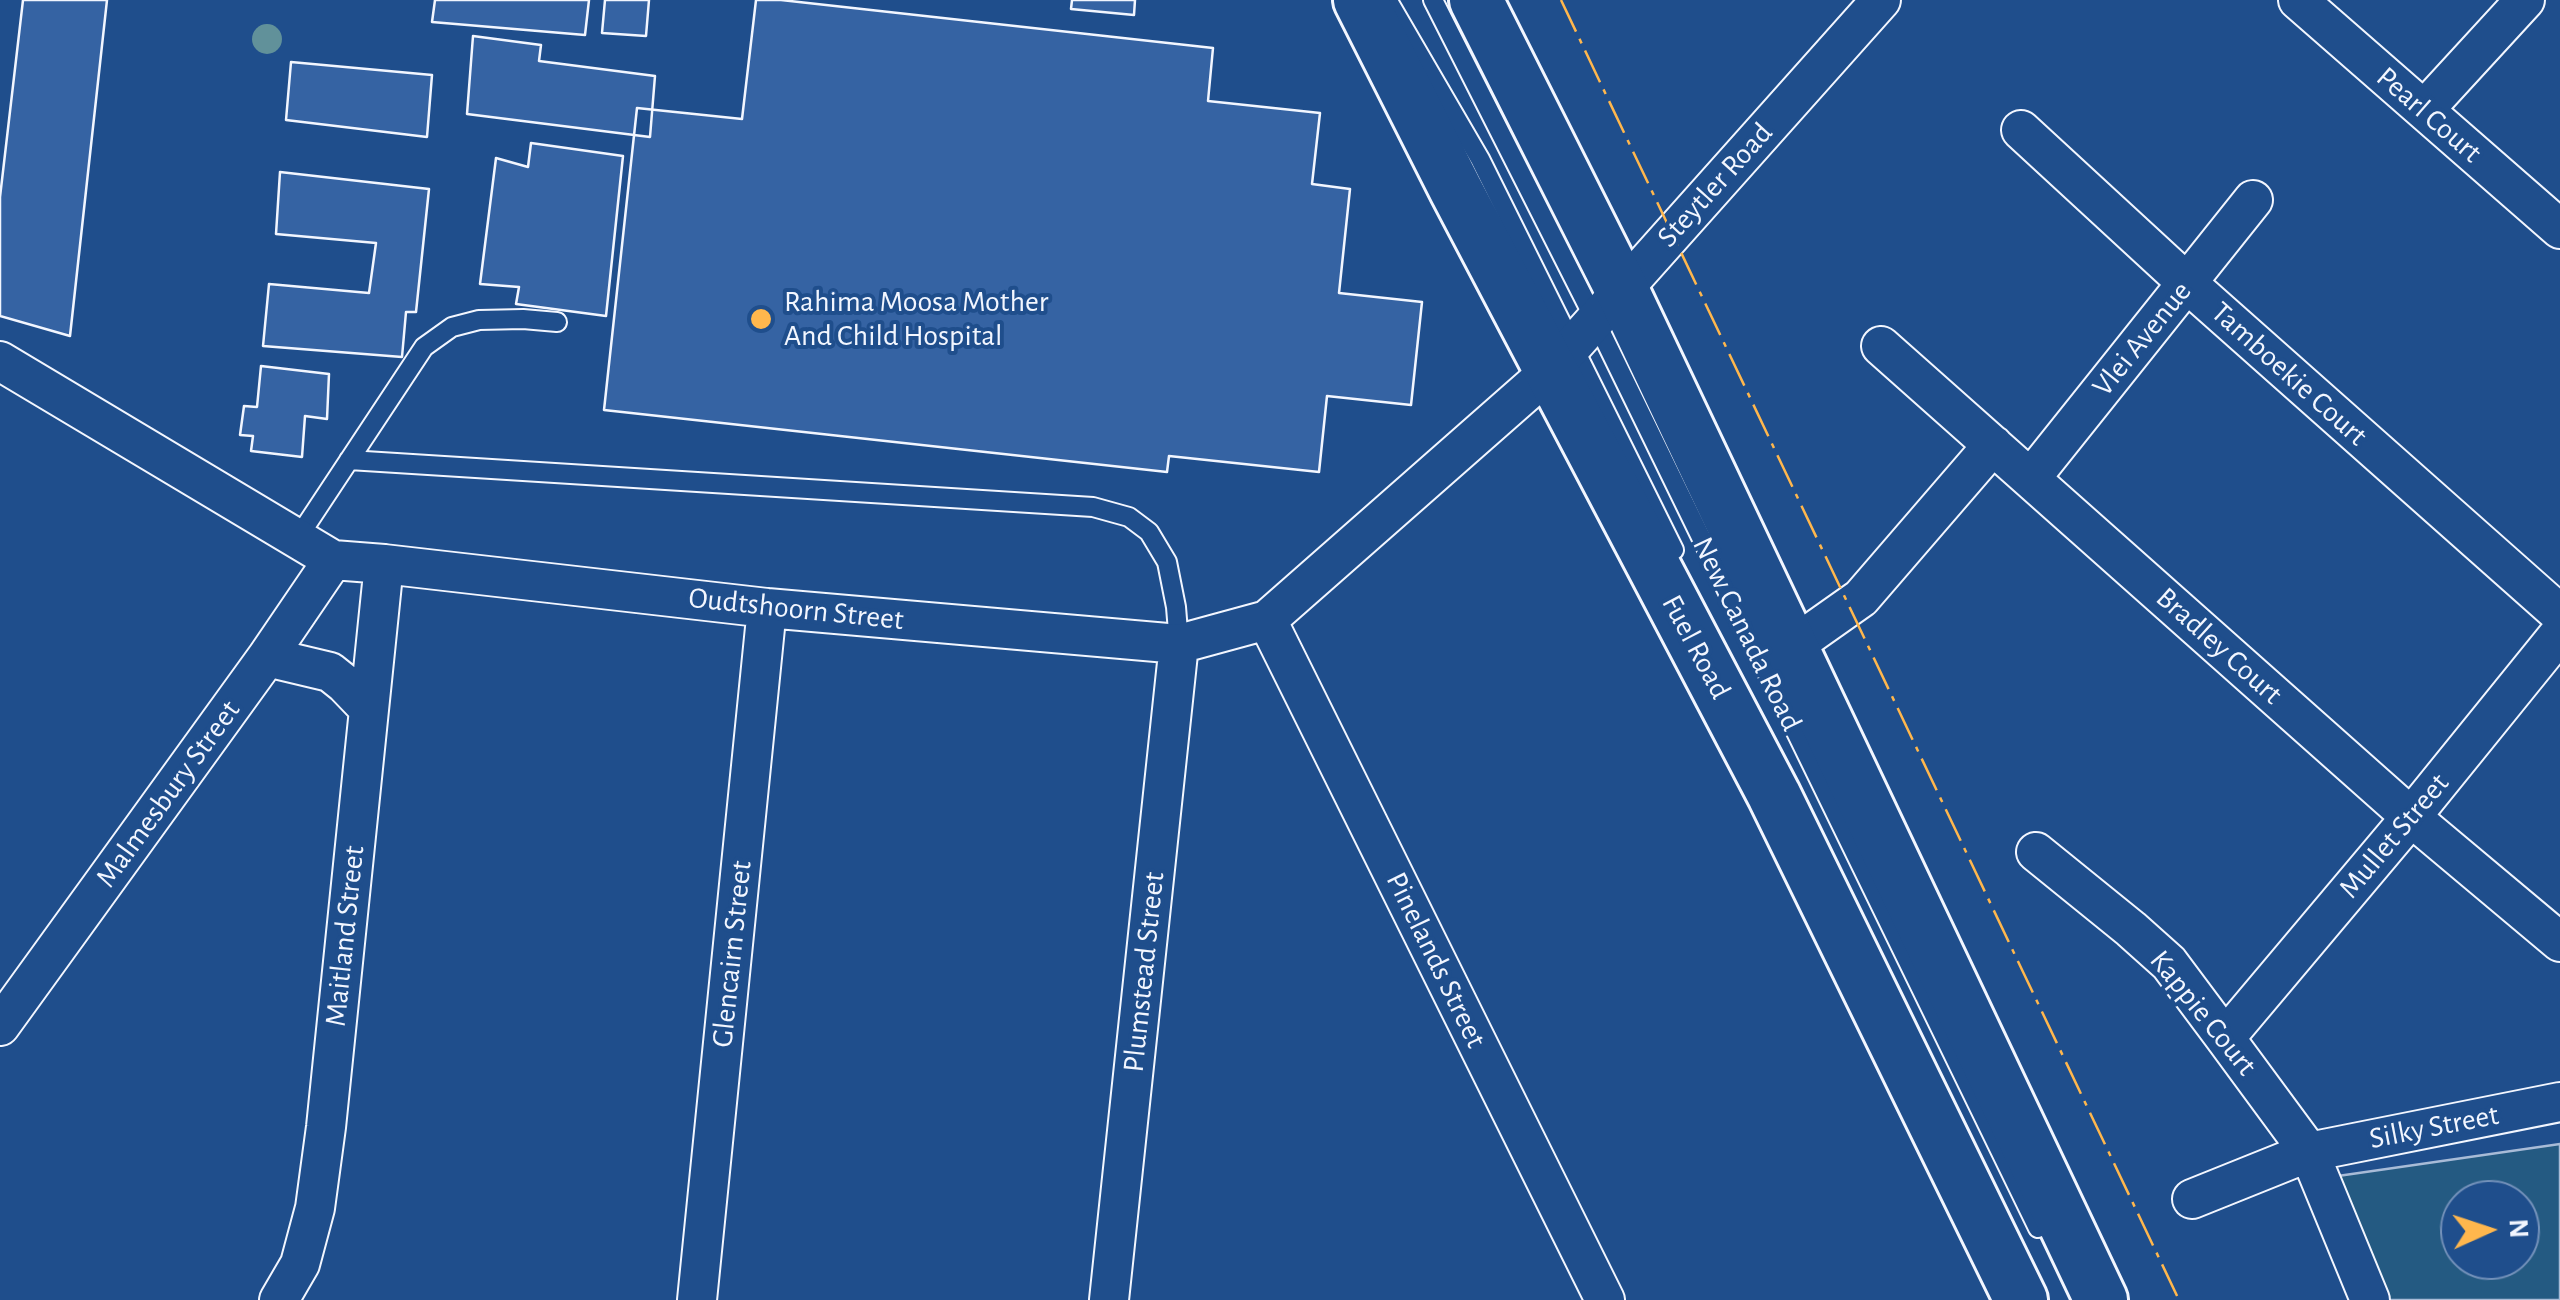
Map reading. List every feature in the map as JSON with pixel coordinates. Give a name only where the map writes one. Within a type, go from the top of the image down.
[{"type":"main road","name":"Fuel Road","points":[[1360,0],[1793,646],[2101,1300]]},
{"type":"main road","name":"Fuel Road","points":[[1476,0],[1586,332],[1774,795],[2021,1300]]},
{"type":"street","name":"Steytler Road","points":[[1586,332],[1880,0]]},
{"type":"street","name":"Pearl Court","points":[[2298,0],[2560,229]]},
{"type":"street","points":[[2424,110],[2525,0]]},
{"type":"street","name":"Tamboekie Court","points":[[2021,130],[2186,283],[2560,614]]},
{"type":"street","name":"Vlei Avenue","points":[[2031,478],[2253,200]]},
{"type":"street","name":"Oudtshoorn Street","points":[[0,361],[333,560],[767,608],[1178,644],[1267,620],[1586,332]]},
{"type":"street","name":"Bradley Court","points":[[1881,346],[2411,816],[2560,942]]},
{"type":"street","points":[[1793,646],[1861,598],[1993,445]]},
{"type":"street","name":"Malmesbury Street","points":[[0,1026],[333,560]]},
{"type":"street","name":"Maitland Street","points":[[279,1300],[300,1264],[315,1208],[384,564]]},
{"type":"street","name":"Glencairn Street","points":[[697,1300],[767,608]]},
{"type":"street","name":"Pinelands Street","points":[[1267,620],[1604,1300]]},
{"type":"street","name":"Mullet Street","points":[[2226,1038],[2560,633]]},
{"type":"street","name":"Plumstead Street","points":[[1109,1300],[1178,644]]},
{"type":"street","points":[[267,657],[330,672],[368,708]]},
{"type":"street","name":"Kappie Court","points":[[2036,852],[2168,963],[2226,1038],[2309,1152],[2370,1300]]},
{"type":"street","name":"Silky Street","points":[[2192,1199],[2309,1152],[2560,1102]]},
{"type":"lane","name":"New Canada Road","points":[[1388,0],[1586,332],[1686,573]]},
{"type":"lane","name":"New Canada Road","points":[[1433,0],[1586,332],[2047,1247]]},
{"type":"lane","points":[[297,539],[424,348],[452,328],[480,320],[557,322]]},
{"type":"lane","points":[[350,460],[1093,507],[1129,518],[1148,532],[1167,562],[1178,644]]},
{"type":"shaded area","points":[[2560,1144],[2560,1300],[2377,1300],[2324,1178]]},
{"type":"building","points":[[23,0],[107,0],[70,336],[0,316],[0,197]]},
{"type":"building","points":[[435,0],[589,0],[585,35],[432,22]]},
{"type":"building","points":[[605,0],[649,0],[646,36],[602,33]]},
{"type":"building","points":[[756,0],[1213,48],[1208,101],[1320,113],[1312,184],[1350,189],[1339,293],[1422,302],[1411,405],[1327,396],[1319,472],[1169,456],[1167,472],[604,410],[637,108],[742,119]]},
{"type":"building","points":[[1072,0],[1135,0],[1134,15],[1071,9]]},
{"type":"building","points":[[473,36],[541,45],[539,61],[655,76],[650,137],[467,114]]},
{"type":"building","points":[[291,62],[432,75],[427,137],[286,120]]},
{"type":"building","points":[[531,143],[623,156],[606,316],[516,304],[519,287],[480,284],[496,158],[528,167]]},
{"type":"building","points":[[280,172],[429,189],[416,312],[406,312],[402,357],[263,346],[269,284],[369,293],[376,243],[276,234]]},
{"type":"building","points":[[261,366],[329,374],[327,419],[305,416],[302,457],[251,451],[253,436],[240,435],[244,406],[257,407]]},
{"type":"power","points":[[1561,0],[2179,1300]]},
{"type":"place","name":"Rahima Moosa Mother And Child Hospital","points":[[761,319]]}]
